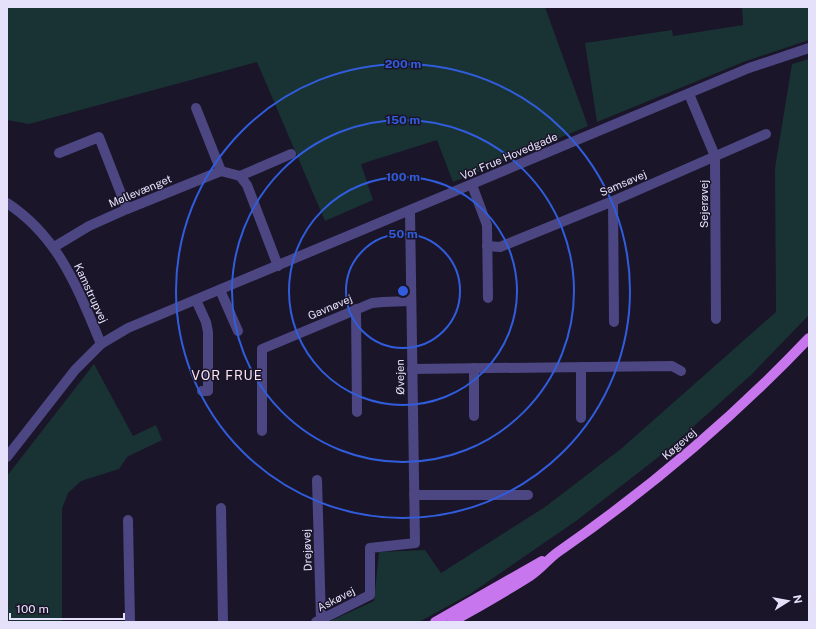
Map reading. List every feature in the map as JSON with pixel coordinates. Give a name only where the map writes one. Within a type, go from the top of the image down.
[{"type":"main road","name":"Køgevej","points":[[452,622],[532,574],[554,555],[610,516],[675,464],[725,421],[809,338]]},
{"type":"main road","name":"Køgevej","points":[[436,622],[528,568],[554,555]]},
{"type":"street","name":"Vor Frue Hovedgade","points":[[7,457],[75,370],[101,344],[128,328],[749,68],[809,48]]},
{"type":"street","name":"Sejerøvej","points":[[689,94],[715,156],[716,319]]},
{"type":"street","points":[[196,108],[221,171],[240,176],[247,185],[278,266]]},
{"type":"street","name":"Samsøvej","points":[[487,246],[500,247],[614,201],[766,134]]},
{"type":"street","points":[[59,153],[98,137],[127,209]]},
{"type":"street","points":[[240,176],[291,154]]},
{"type":"street","name":"Møllevænget","points":[[54,247],[89,226],[221,171]]},
{"type":"street","points":[[472,185],[487,225],[488,298]]},
{"type":"street","points":[[614,201],[614,322]]},
{"type":"street","name":"Kamstrupvej","points":[[7,203],[20,211],[36,226],[54,247],[74,281],[101,344]]},
{"type":"street","name":"Øvejen","points":[[410,211],[414,543]]},
{"type":"street","points":[[220,290],[238,332]]},
{"type":"street","points":[[196,300],[206,322],[208,332],[208,391],[202,391]]},
{"type":"street","name":"Gavnøvej","points":[[262,431],[262,349],[372,303],[411,301]]},
{"type":"street","points":[[356,309],[357,412]]},
{"type":"street","points":[[412,369],[672,366],[681,371]]},
{"type":"street","points":[[581,367],[581,418]]},
{"type":"street","points":[[474,368],[474,416]]},
{"type":"street","name":"Drejøvej","points":[[317,480],[318,621]]},
{"type":"street","points":[[414,495],[528,495]]},
{"type":"street","points":[[221,508],[223,622]]},
{"type":"street","points":[[128,520],[130,622]]},
{"type":"street","name":"Askøvej","points":[[318,621],[370,595],[370,548],[414,543]]},
{"type":"green space","points":[[7,7],[545,7],[588,126],[453,182],[437,140],[361,164],[373,200],[325,221],[257,62],[29,124],[7,120]]},
{"type":"green space","points":[[742,7],[809,7],[809,40],[746,61],[597,122],[585,43],[672,30],[673,36],[743,25]]},
{"type":"green space","points":[[809,59],[809,315],[751,375],[665,452],[576,521],[470,594],[419,622],[328,622],[374,601],[379,552],[425,550],[441,573],[545,507],[622,448],[776,312],[775,168],[792,64]]},
{"type":"green space","points":[[94,364],[133,436],[156,425],[162,440],[127,457],[119,469],[81,481],[68,493],[62,509],[62,622],[7,622],[7,476]]},
{"type":"district","name":"VOR FRUE","points":[[227,375]]}]
